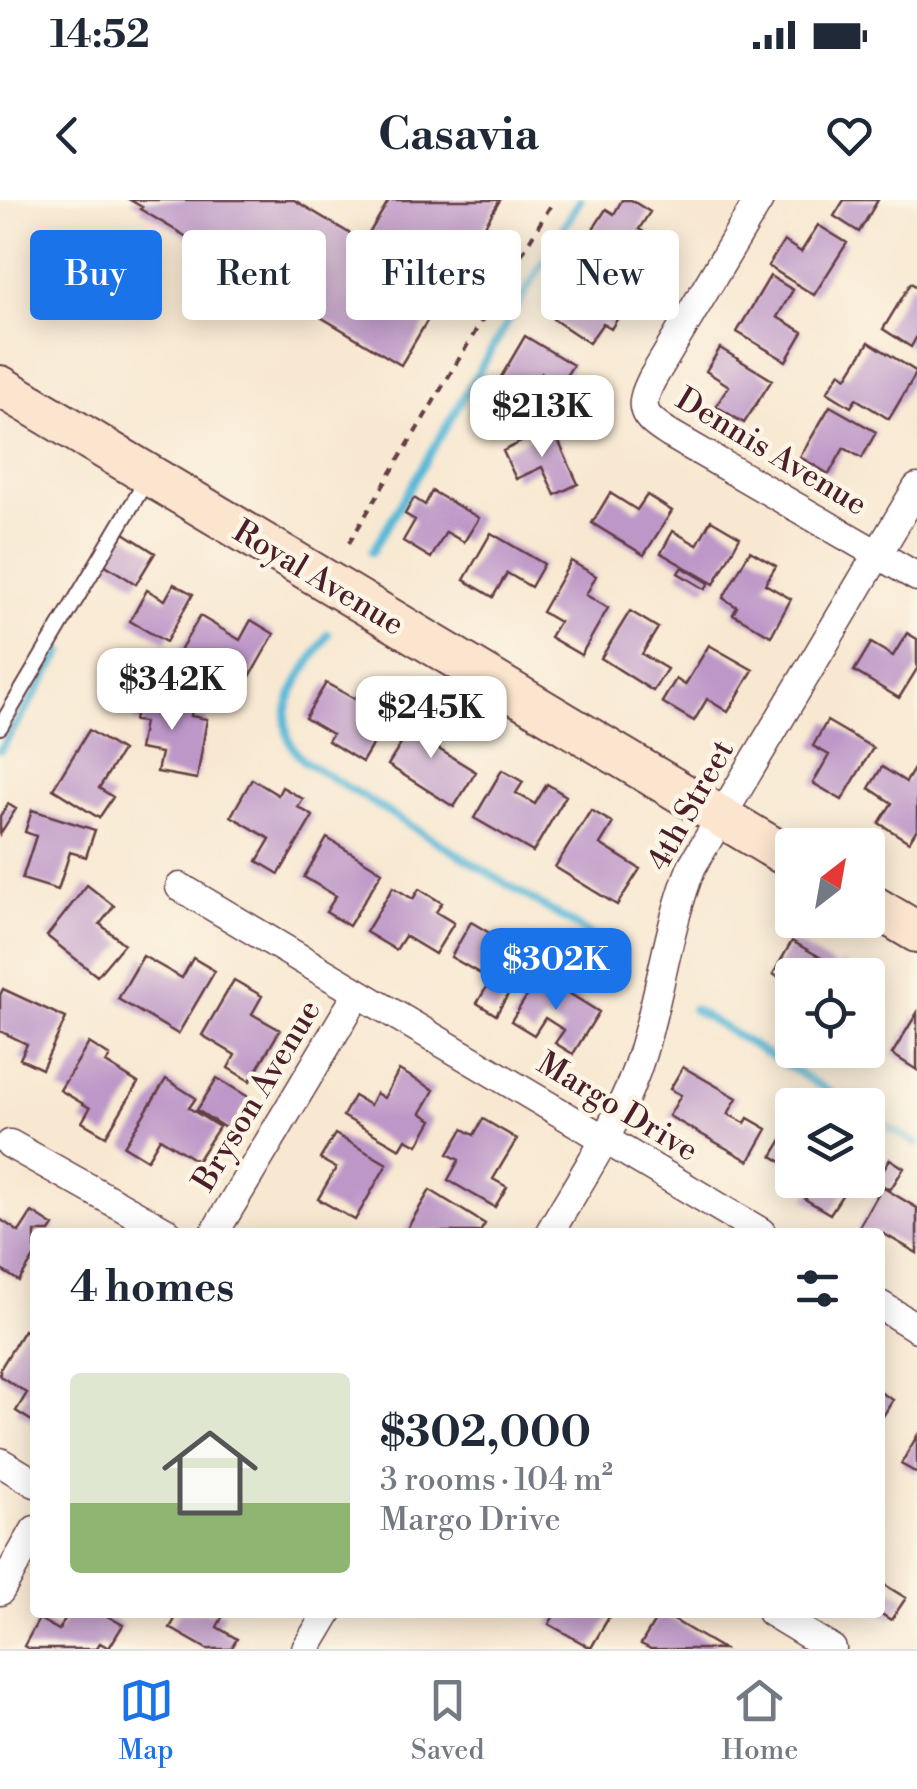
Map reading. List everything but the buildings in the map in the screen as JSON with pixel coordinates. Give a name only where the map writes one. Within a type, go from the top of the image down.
[{"type":"main road","name":"Royal Avenue","points":[[0,386],[775,849]]},
{"type":"main road","points":[[885,913],[917,932]]},
{"type":"street","name":"Dennis Avenue","points":[[759,200],[652,378],[643,397],[644,413],[670,434],[917,578]]},
{"type":"street","name":"4th Street","points":[[552,1228],[626,1098],[642,1052],[678,900],[692,866],[917,488]]},
{"type":"street","name":"Margo Drive","points":[[180,887],[754,1228]]},
{"type":"street","name":"Bryson Avenue","points":[[217,1228],[358,993]]},
{"type":"street","points":[[10,1144],[160,1228]]},
{"type":"street","points":[[885,1308],[917,1328]]},
{"type":"street","points":[[0,1462],[30,1480]]},
{"type":"street","points":[[0,1591],[30,1539]]},
{"type":"street","points":[[307,1648],[324,1618]]},
{"type":"street","points":[[781,1618],[832,1649]]},
{"type":"lane","points":[[0,727],[150,476]]},
{"type":"path","points":[[349,543],[554,200]]},
{"type":"waterway","points":[[372,552],[580,200]]},
{"type":"waterway","points":[[328,634],[299,681],[286,713],[286,729],[304,761],[599,940]]},
{"type":"waterway","points":[[0,750],[62,652]]},
{"type":"waterway","points":[[693,1009],[824,1088]]},
{"type":"waterway","points":[[885,1125],[917,1144]]}]
